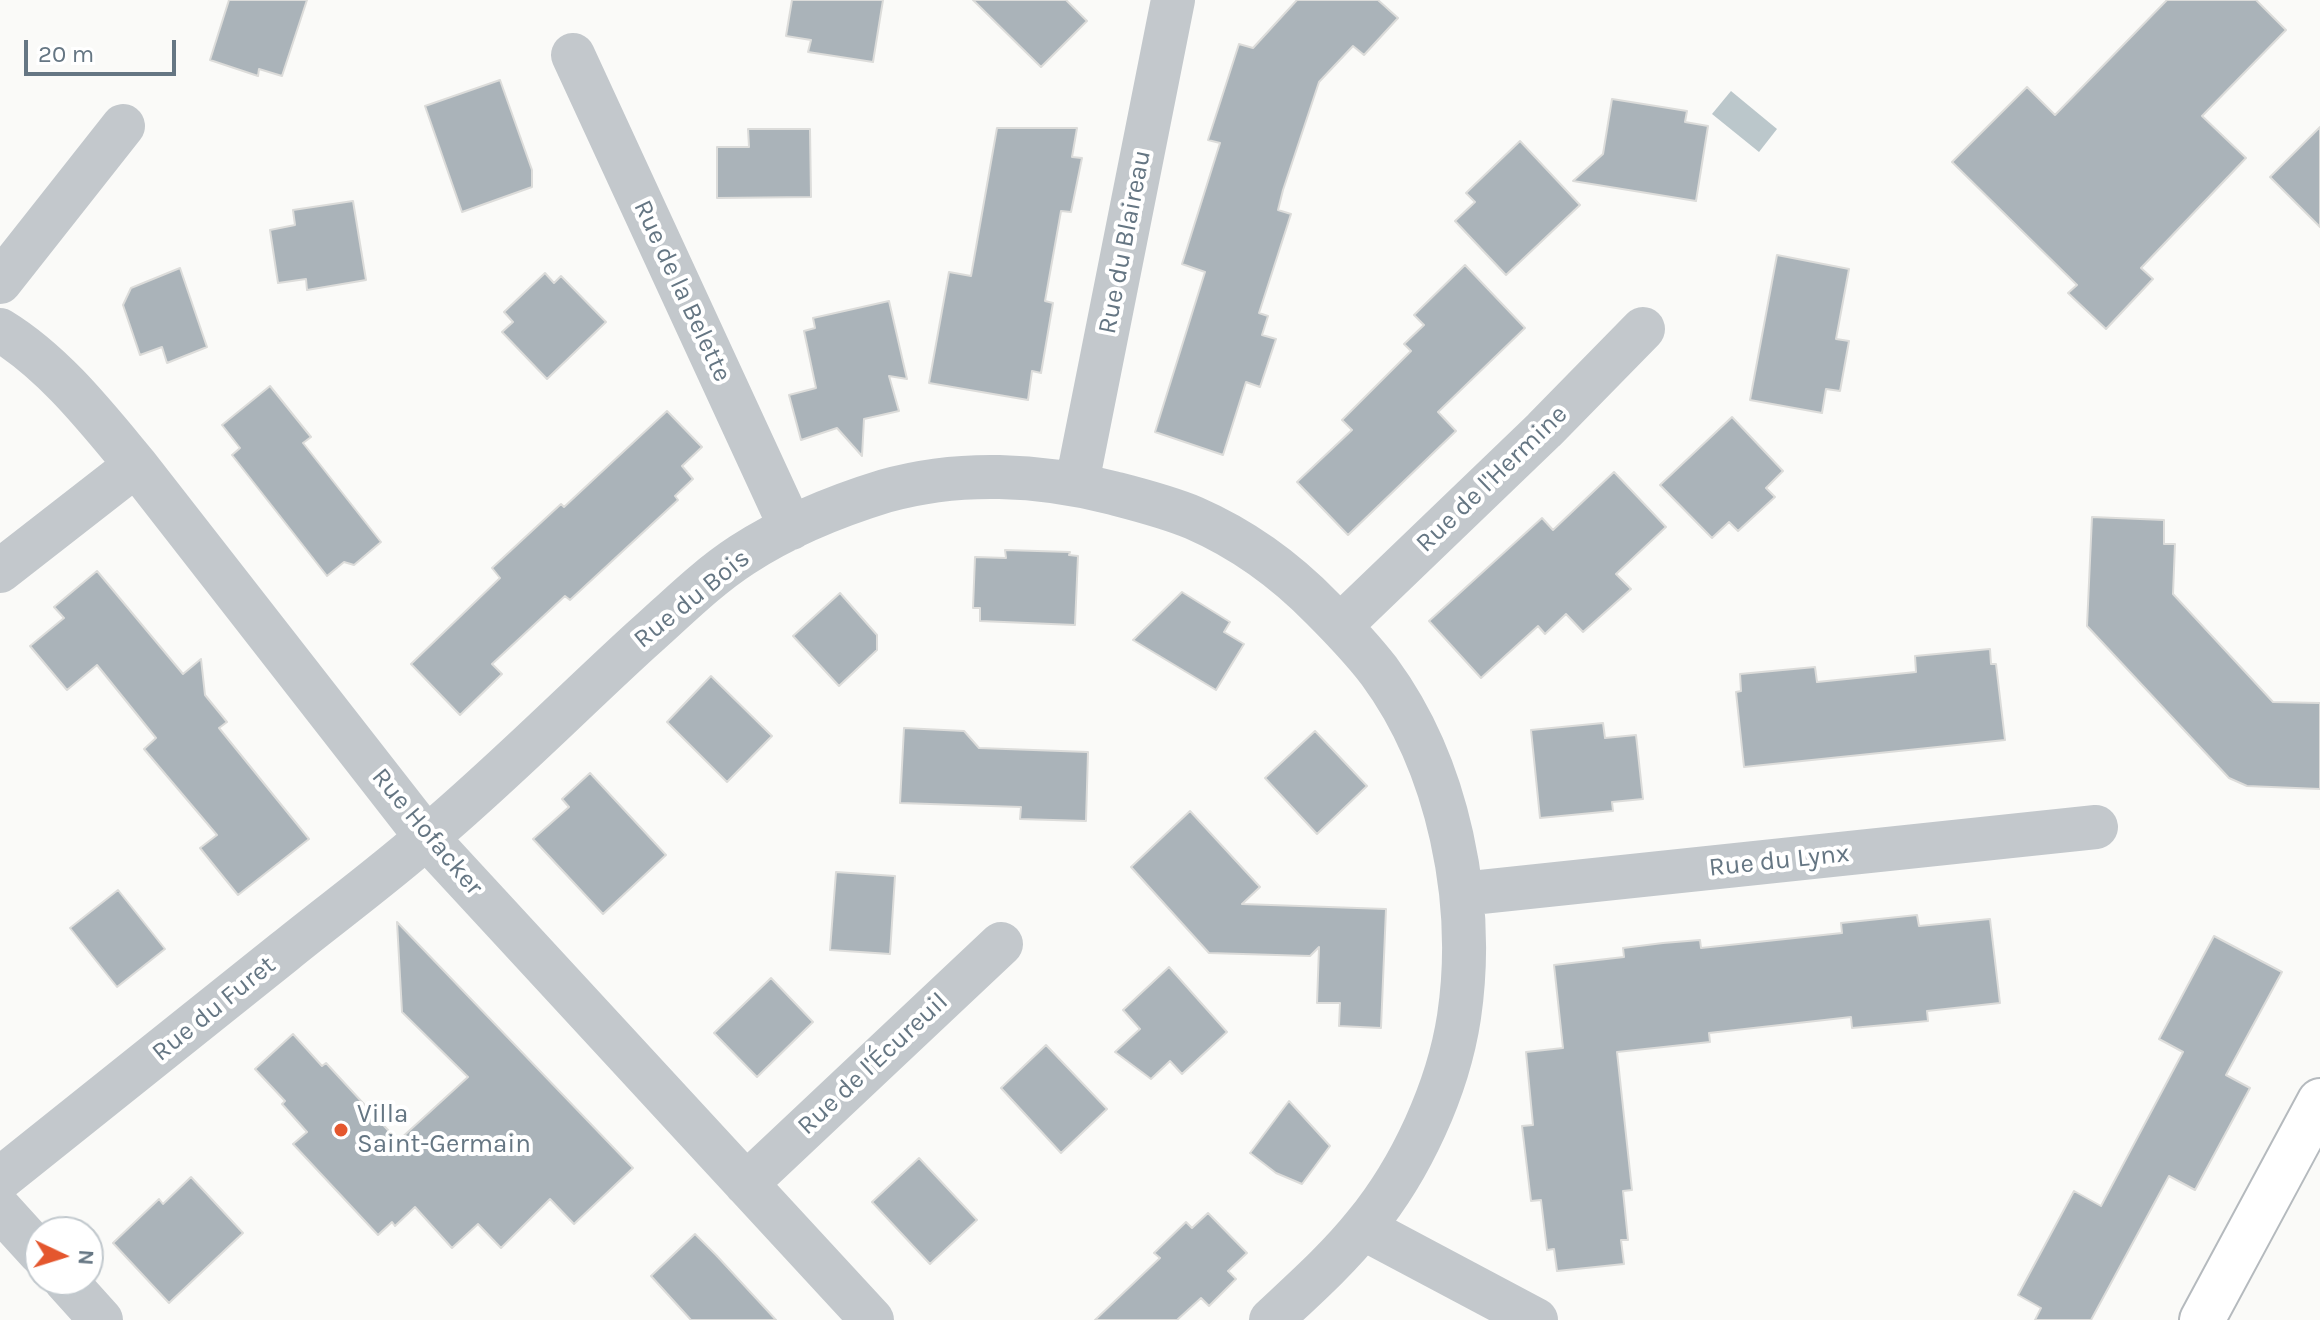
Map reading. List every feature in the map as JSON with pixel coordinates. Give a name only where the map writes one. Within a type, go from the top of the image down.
[{"type":"main road","points":[[2202,1320],[2320,1101]]},
{"type":"street","name":"Rue du Blaireau","points":[[1077,483],[1173,0]]},
{"type":"street","name":"Rue de la Belette","points":[[573,55],[791,528]]},
{"type":"street","points":[[0,282],[123,126]]},
{"type":"street","name":"Rue de l'Hermine","points":[[1340,626],[1544,430],[1643,329]]},
{"type":"street","name":"Rue Hofacker","points":[[0,330],[42,363],[86,406],[136,465],[427,838],[872,1320]]},
{"type":"street","points":[[0,571],[136,465]]},
{"type":"street","name":"Rue du Bois","points":[[427,838],[688,598],[740,556],[791,528],[841,506],[891,489],[941,481],[1006,476],[1077,483],[1139,499],[1195,519],[1246,546],[1294,579],[1380,672],[1411,725],[1440,797],[1452,837],[1462,894],[1464,963],[1458,1023],[1438,1096],[1416,1147],[1389,1193],[1363,1228],[1271,1320]]},
{"type":"street","name":"Rue du Lynx","points":[[1462,894],[2096,827]]},
{"type":"street","name":"Rue du Furet","points":[[0,1179],[427,838]]},
{"type":"street","name":"Rue de l'Écureuil","points":[[746,1184],[1001,944]]},
{"type":"street","points":[[0,1209],[24,1235]]},
{"type":"street","points":[[1363,1228],[1536,1320]]},
{"type":"street","points":[[79,1296],[101,1320]]},
{"type":"shaded area","points":[[1731,91],[1777,129],[1759,152],[1712,114]]},
{"type":"building","points":[[229,0],[307,0],[282,76],[259,69],[258,76],[210,60]]},
{"type":"building","points":[[792,0],[883,0],[873,62],[808,52],[811,40],[786,36]]},
{"type":"building","points":[[973,0],[1066,0],[1087,21],[1041,67]]},
{"type":"building","points":[[1297,0],[1378,0],[1398,18],[1364,55],[1353,46],[1319,82],[1283,190],[1278,210],[1291,214],[1259,313],[1268,316],[1262,335],[1276,339],[1260,387],[1246,382],[1223,455],[1155,432],[1205,272],[1182,264],[1220,143],[1208,140],[1239,44],[1253,48]]},
{"type":"building","points":[[2167,0],[2256,0],[2286,30],[2202,116],[2246,158],[2141,268],[2153,279],[2106,329],[2068,293],[2077,285],[1952,162],[2027,87],[2055,115]]},
{"type":"building","points":[[500,80],[532,170],[532,187],[462,212],[425,106]]},
{"type":"building","points":[[1612,99],[1687,111],[1685,122],[1708,126],[1696,201],[1573,181],[1603,154]]},
{"type":"building","points":[[2320,127],[2320,227],[2270,177]]},
{"type":"building","points":[[997,128],[1077,128],[1072,157],[1082,158],[1071,212],[1061,211],[1045,301],[1053,303],[1041,373],[1032,371],[1028,400],[929,383],[949,272],[971,276]]},
{"type":"building","points":[[748,129],[810,129],[811,197],[717,198],[717,147],[749,147]]},
{"type":"building","points":[[1520,141],[1580,205],[1506,275],[1455,221],[1475,202],[1466,193]]},
{"type":"building","points":[[353,201],[366,280],[307,290],[306,279],[278,283],[270,230],[295,225],[293,210]]},
{"type":"building","points":[[1777,255],[1849,269],[1836,339],[1849,341],[1840,391],[1826,389],[1822,413],[1750,400]]},
{"type":"building","points":[[1465,265],[1525,328],[1438,412],[1456,431],[1348,535],[1297,482],[1352,430],[1342,420],[1411,351],[1404,344],[1424,325],[1414,315]]},
{"type":"building","points":[[180,268],[207,347],[167,363],[162,347],[140,355],[123,305],[131,288]]},
{"type":"building","points":[[545,273],[554,283],[561,276],[606,322],[547,379],[502,332],[513,322],[504,312]]},
{"type":"building","points":[[889,301],[907,379],[889,376],[899,411],[864,419],[862,456],[837,428],[801,440],[789,395],[816,388],[804,331],[815,328],[813,318]]},
{"type":"building","points":[[270,386],[311,437],[303,443],[381,542],[354,565],[344,562],[327,576],[232,455],[240,448],[222,425]]},
{"type":"building","points":[[667,411],[702,447],[682,466],[693,479],[675,496],[678,500],[570,600],[565,596],[492,664],[502,674],[460,715],[411,664],[500,578],[492,568],[561,504],[564,507]]},
{"type":"building","points":[[1732,417],[1783,471],[1766,488],[1775,497],[1738,531],[1729,522],[1712,538],[1660,485]]},
{"type":"building","points":[[1614,472],[1666,527],[1616,574],[1631,589],[1583,632],[1566,614],[1545,634],[1538,626],[1481,678],[1429,621],[1542,518],[1553,530]]},
{"type":"building","points":[[2092,517],[2164,520],[2164,544],[2175,544],[2173,594],[2273,702],[2320,703],[2320,789],[2247,786],[2229,778],[2087,626]]},
{"type":"building","points":[[1005,550],[1070,552],[1069,555],[1078,556],[1075,625],[980,621],[980,608],[973,608],[975,557],[1006,558]]},
{"type":"building","points":[[97,571],[183,674],[201,659],[205,695],[227,722],[219,728],[309,839],[238,895],[200,848],[217,835],[144,749],[156,738],[97,665],[67,690],[30,646],[64,618],[54,607]]},
{"type":"building","points":[[1182,592],[1230,622],[1224,632],[1244,644],[1216,690],[1133,640]]},
{"type":"building","points":[[840,593],[877,635],[877,650],[839,686],[793,636]]},
{"type":"building","points":[[1990,649],[1991,664],[1996,664],[2005,740],[1744,767],[1736,692],[1741,691],[1740,674],[1815,667],[1817,682],[1916,672],[1915,656]]},
{"type":"building","points":[[711,676],[772,736],[727,782],[667,722]]},
{"type":"building","points":[[1603,723],[1605,738],[1636,735],[1643,799],[1612,802],[1613,811],[1540,818],[1531,730]]},
{"type":"building","points":[[904,728],[964,731],[979,748],[1088,752],[1086,821],[1020,819],[1021,807],[900,803]]},
{"type":"building","points":[[1315,731],[1367,786],[1317,834],[1265,778]]},
{"type":"building","points":[[590,773],[666,855],[603,914],[533,839],[569,807],[562,799]]},
{"type":"building","points":[[1190,811],[1260,887],[1242,904],[1386,909],[1381,1028],[1339,1026],[1340,1003],[1317,1003],[1319,947],[1310,956],[1209,953],[1131,867]]},
{"type":"building","points":[[836,872],[895,876],[890,954],[830,950]]},
{"type":"building","points":[[118,890],[165,949],[117,987],[70,928]]},
{"type":"building","points":[[1917,915],[1919,926],[1990,919],[2000,1003],[1927,1011],[1928,1021],[1852,1028],[1851,1017],[1709,1033],[1710,1042],[1617,1052],[1632,1190],[1623,1191],[1628,1240],[1621,1240],[1624,1264],[1557,1271],[1554,1249],[1547,1250],[1541,1200],[1531,1201],[1522,1126],[1533,1125],[1526,1052],[1563,1048],[1554,965],[1624,957],[1623,948],[1663,943],[1700,940],[1701,948],[1842,933],[1841,923]]},
{"type":"building","points":[[397,922],[633,1168],[574,1224],[550,1199],[501,1248],[478,1224],[452,1248],[415,1207],[395,1226],[392,1222],[378,1235],[293,1144],[307,1132],[282,1104],[285,1101],[255,1069],[293,1034],[322,1066],[326,1063],[398,1141],[468,1077],[402,1012]]},
{"type":"building","points":[[2214,936],[2282,972],[2226,1075],[2250,1088],[2195,1190],[2169,1176],[2091,1320],[2035,1320],[2041,1308],[2018,1295],[2074,1191],[2101,1206],[2183,1052],[2159,1039]]},
{"type":"building","points":[[1169,967],[1227,1032],[1182,1074],[1170,1061],[1151,1079],[1115,1052],[1140,1029],[1123,1010]]},
{"type":"building","points":[[771,978],[813,1022],[757,1077],[714,1033]]},
{"type":"building","points":[[1046,1045],[1107,1109],[1061,1153],[1001,1088]]},
{"type":"building","points":[[1289,1101],[1330,1146],[1302,1184],[1276,1173],[1250,1153]]},
{"type":"building","points":[[919,1158],[977,1220],[930,1264],[872,1202]]},
{"type":"building","points":[[191,1177],[243,1233],[169,1303],[113,1243],[159,1199],[163,1204]]},
{"type":"building","points":[[1208,1213],[1247,1253],[1228,1271],[1236,1279],[1209,1306],[1201,1298],[1177,1320],[1095,1320],[1160,1258],[1154,1253],[1186,1222],[1192,1228]]},
{"type":"building","points":[[695,1234],[776,1320],[691,1320],[651,1276]]},
{"type":"place","name":"Villa Saint-Germain","points":[[341,1130]]}]
